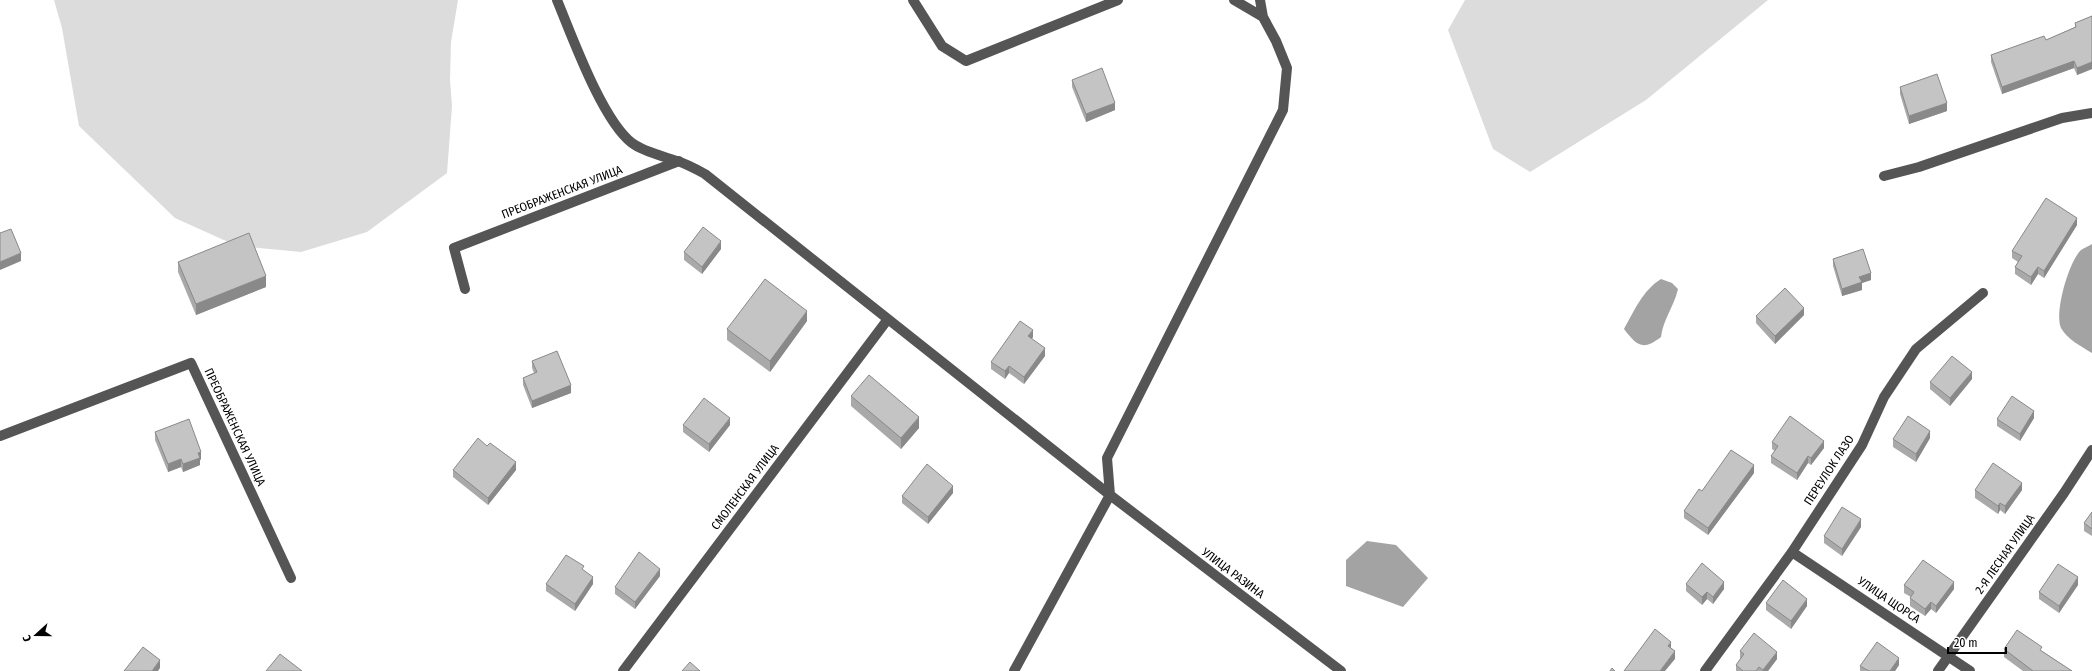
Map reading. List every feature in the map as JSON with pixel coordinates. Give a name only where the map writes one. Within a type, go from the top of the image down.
[{"type":"street","name":"УЛИЦА РАЗИНА","points":[[557,0],[585,68],[615,126],[632,143],[658,155],[679,161],[705,174],[1110,495],[1341,671]]},
{"type":"street","points":[[913,0],[942,46],[966,61],[1118,0]]},
{"type":"street","points":[[1234,0],[1263,17]]},
{"type":"street","points":[[1014,671],[1110,495],[1107,458],[1283,110],[1287,68],[1276,41],[1263,17],[1260,0]]},
{"type":"street","points":[[1884,176],[1919,167],[2062,118],[2092,113]]},
{"type":"street","name":"ПРЕОБРАЖЕНСКАЯ УЛИЦА","points":[[465,289],[454,248],[679,161]]},
{"type":"street","name":"ПЕРЕУЛОК ЛАЗО","points":[[1705,671],[1792,552],[1862,445],[1884,397],[1916,349],[1983,293]]},
{"type":"street","name":"СМОЛЕНСКАЯ УЛИЦА","points":[[623,671],[888,319]]},
{"type":"street","name":"ПРЕОБРАЖЕНСКАЯ УЛИЦА","points":[[0,436],[191,363],[291,578]]},
{"type":"street","name":"2-Я ЛЕСНАЯ УЛИЦА","points":[[1938,671],[2064,493],[2092,450]]},
{"type":"street","name":"УЛИЦА ЩОРСА","points":[[1792,552],[1970,671]]},
{"type":"shaded area","points":[[54,0],[458,0],[451,42],[450,80],[452,106],[447,173],[367,232],[301,252],[237,246],[175,218],[79,126],[62,28]]},
{"type":"shaded area","points":[[1465,0],[1768,0],[1646,100],[1530,172],[1493,149],[1448,30]]},
{"type":"shaded area","points":[[2092,244],[2092,353],[2067,336],[2061,328],[2059,311],[2064,288],[2076,256],[2081,250]]},
{"type":"shaded area","points":[[1661,279],[1672,283],[1678,289],[1664,324],[1661,337],[1649,344],[1641,345],[1637,343],[1624,329],[1644,295]]},
{"type":"shaded area","points":[[1367,541],[1396,545],[1428,578],[1403,607],[1346,586],[1346,560]]},
{"type":"building","points":[[2092,16],[2092,62],[2077,68],[2074,61],[2002,87],[1991,55],[2044,36],[2046,40],[2076,27],[2075,23]]},
{"type":"building","points":[[1102,68],[1115,103],[1086,114],[1072,80]]},
{"type":"building","points":[[1937,74],[1947,103],[1909,116],[1900,87]]},
{"type":"building","points":[[2046,198],[2077,218],[2044,271],[2038,267],[2031,277],[2015,267],[2022,256],[2012,251]]},
{"type":"building","points":[[703,227],[721,241],[702,267],[684,252]]},
{"type":"building","points":[[11,229],[21,253],[0,262],[0,233]]},
{"type":"building","points":[[249,233],[266,276],[196,304],[178,262]]},
{"type":"building","points":[[1863,249],[1871,273],[1859,277],[1862,282],[1842,289],[1833,259]]},
{"type":"building","points":[[765,279],[807,311],[770,361],[727,329]]},
{"type":"building","points":[[1785,288],[1804,308],[1775,336],[1756,316]]},
{"type":"building","points":[[1020,321],[1033,330],[1028,336],[1045,348],[1024,377],[1009,366],[1005,371],[991,362]]},
{"type":"building","points":[[557,351],[571,385],[532,401],[523,378],[537,372],[532,361]]},
{"type":"building","points":[[1952,356],[1972,372],[1950,398],[1930,382]]},
{"type":"building","points":[[869,375],[919,417],[901,438],[851,396]]},
{"type":"building","points":[[2012,396],[2034,411],[2020,434],[1997,419]]},
{"type":"building","points":[[704,398],[730,418],[709,444],[683,425]]},
{"type":"building","points":[[1790,416],[1824,441],[1811,458],[1808,456],[1797,473],[1771,456],[1778,446],[1772,442]]},
{"type":"building","points":[[1908,416],[1930,431],[1916,454],[1893,439]]},
{"type":"building","points":[[189,419],[201,452],[198,453],[200,458],[183,464],[181,459],[168,464],[155,432]]},
{"type":"building","points":[[478,438],[487,446],[490,443],[516,462],[488,498],[453,470]]},
{"type":"building","points":[[1731,450],[1754,465],[1708,528],[1684,511],[1699,489],[1702,491]]},
{"type":"building","points":[[1993,463],[2022,483],[2005,506],[2000,503],[1998,506],[1975,490]]},
{"type":"building","points":[[927,464],[953,486],[928,517],[902,496]]},
{"type":"building","points":[[1842,507],[1861,519],[1842,549],[1824,536]]},
{"type":"building","points":[[2092,512],[2092,529],[2084,523]]},
{"type":"building","points":[[639,552],[660,569],[635,602],[615,587]]},
{"type":"building","points":[[566,555],[584,566],[582,569],[593,577],[575,604],[546,584]]},
{"type":"building","points":[[1923,560],[1954,582],[1936,606],[1931,602],[1925,609],[1910,598],[1914,592],[1904,585]]},
{"type":"building","points":[[1702,563],[1724,582],[1713,597],[1707,592],[1702,597],[1686,584]]},
{"type":"building","points":[[2058,564],[2078,577],[2059,606],[2039,592]]},
{"type":"building","points":[[1783,580],[1807,599],[1791,621],[1766,603]]},
{"type":"building","points":[[1655,629],[1671,642],[1668,646],[1675,651],[1660,671],[1624,671]]},
{"type":"building","points":[[2017,630],[2042,647],[2040,650],[2072,671],[2033,671],[2004,649]]},
{"type":"building","points":[[1754,633],[1777,652],[1763,670],[1759,667],[1756,671],[1743,671],[1736,665],[1744,654],[1740,651]]},
{"type":"building","points":[[1877,642],[1899,658],[1890,671],[1869,671],[1860,666]]},
{"type":"building","points":[[143,647],[160,660],[152,671],[124,671]]},
{"type":"building","points":[[280,654],[302,671],[266,671]]},
{"type":"building","points":[[690,662],[700,671],[682,671]]}]
